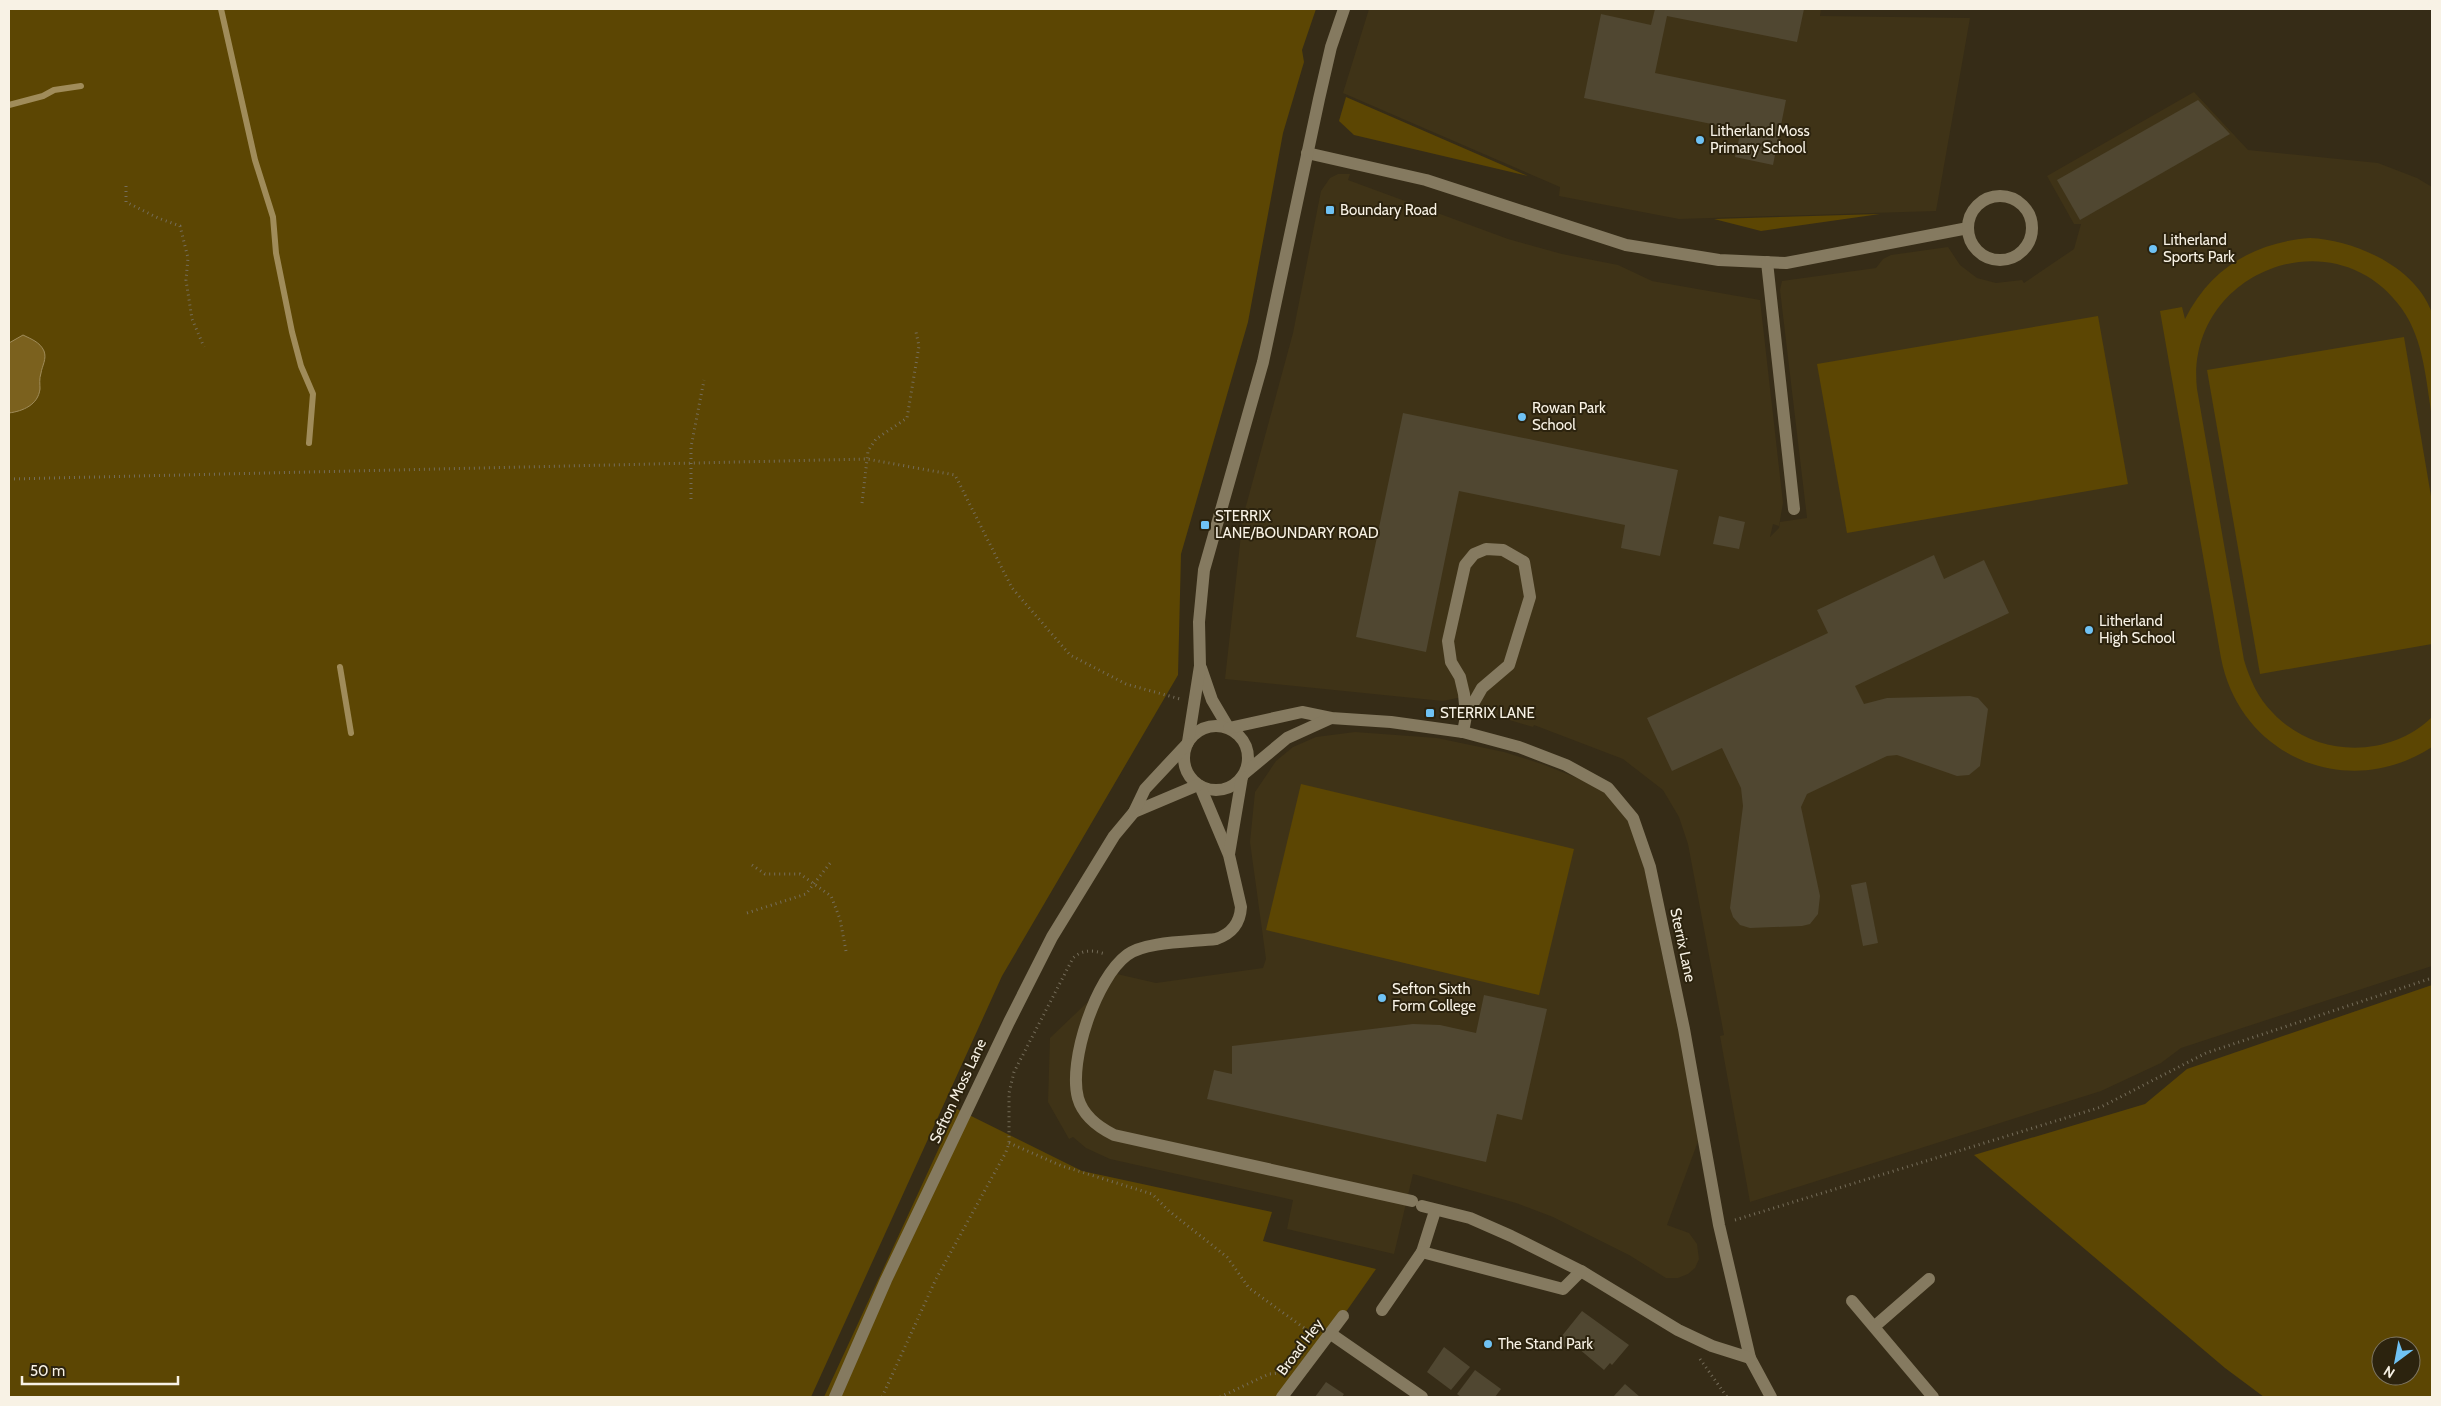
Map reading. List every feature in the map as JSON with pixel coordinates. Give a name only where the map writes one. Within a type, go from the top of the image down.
[{"type":"street","points":[[1344,9],[1331,47],[1263,362],[1204,570],[1199,622],[1200,666],[1184,753],[1187,771],[1199,786],[1229,855],[1241,907],[1241,916],[1232,930],[1216,939],[1135,950],[1112,970],[1095,1003],[1078,1060],[1076,1087],[1078,1100],[1084,1112],[1093,1123],[1114,1135],[1417,1204],[1435,1211],[1470,1218],[1581,1270],[1678,1330],[1712,1346],[1750,1358]]},
{"type":"street","points":[[1307,153],[1426,180],[1626,245],[1719,260],[1786,263],[1968,228]]},
{"type":"street","points":[[2000,196],[2011,197],[2027,209],[2031,218],[2032,230],[2030,240],[2024,249],[2016,256],[2005,260],[1989,257],[1976,248],[1970,239],[1968,228],[1974,209],[1986,199],[2000,196]]},
{"type":"street","points":[[1767,262],[1794,509]]},
{"type":"street","points":[[1463,732],[1466,716],[1464,694],[1460,677],[1451,662],[1448,641],[1465,565],[1474,554],[1486,548],[1503,550],[1524,562],[1530,597],[1509,665],[1482,688],[1466,716]]},
{"type":"street","points":[[1200,666],[1212,700],[1229,728],[1245,742],[1249,763],[1234,814],[1229,855]]},
{"type":"street","name":"Sterrix Lane","points":[[1229,728],[1302,712],[1330,718],[1391,722],[1463,732],[1519,747],[1566,766],[1608,788],[1633,818],[1650,867],[1684,1029],[1719,1225],[1750,1358],[1771,1397]]},
{"type":"street","name":"Sterrix Lane","points":[[1244,775],[1287,738],[1330,718]]},
{"type":"street","points":[[1187,743],[1194,734],[1210,726],[1229,728]]},
{"type":"street","name":"Sefton Moss Lane","points":[[835,1397],[886,1280],[1035,971],[1087,878],[1114,836],[1134,812],[1145,789],[1187,743]]},
{"type":"street","points":[[1199,786],[1218,790],[1227,788],[1244,775]]},
{"type":"street","name":"Sefton Moss Lane","points":[[1134,812],[1199,786]]},
{"type":"street","points":[[1382,1310],[1422,1252],[1435,1211]]},
{"type":"street","points":[[1422,1252],[1563,1289],[1581,1270]]},
{"type":"street","points":[[1874,1326],[1929,1279]]},
{"type":"street","points":[[1852,1301],[1933,1397]]},
{"type":"street","name":"Broad Hey","points":[[1282,1397],[1344,1316]]},
{"type":"street","points":[[1327,1338],[1422,1397]]},
{"type":"path","points":[[126,186],[126,202],[158,218],[180,226],[188,258],[186,280],[192,319],[204,346]]},
{"type":"path","points":[[862,503],[868,451],[876,439],[906,418],[919,346],[916,332]]},
{"type":"path","points":[[691,499],[691,447],[704,380]]},
{"type":"path","points":[[9,479],[867,459],[955,475],[1012,588],[1070,655],[1126,684],[1182,700]]},
{"type":"path","points":[[747,913],[806,894],[831,862]]},
{"type":"path","points":[[752,865],[764,874],[800,874],[831,896],[840,919],[846,951]]},
{"type":"path","points":[[882,1397],[936,1280],[1009,1143],[1011,1082],[1035,1030],[1073,958],[1082,952],[1090,951],[1106,954]]},
{"type":"path","points":[[1719,1225],[2101,1107],[2206,1053],[2432,978]]},
{"type":"path","points":[[1009,1143],[1062,1166],[1152,1194],[1169,1211],[1227,1257],[1249,1288],[1327,1338]]},
{"type":"path","points":[[1695,1352],[1727,1397]]},
{"type":"path","points":[[1220,1397],[1269,1374],[1277,1372],[1298,1376]]},
{"type":"shaded area","points":[[9,9],[1316,9],[1302,50],[1304,62],[1283,133],[1248,322],[1181,554],[1178,675],[1002,976],[811,1397],[9,1397]]},
{"type":"shaded area","name":"Litherland Moss Primary School","points":[[1369,9],[1821,9],[1820,16],[1970,18],[1936,211],[1679,219],[1559,196],[1560,187],[1343,93]]},
{"type":"shaded area","name":"Litherland High School","points":[[2194,92],[2248,150],[2378,163],[2417,178],[2432,187],[2432,966],[2181,1048],[2161,1063],[2101,1091],[1750,1202],[1720,1036],[1724,1035],[1688,844],[1679,817],[1663,790],[1623,759],[1534,725],[1533,727],[1493,715],[1462,697],[1443,701],[1225,679],[1243,517],[1293,333],[1321,191],[1330,178],[1338,174],[1350,174],[1348,180],[1508,239],[1562,254],[1618,265],[1652,281],[1760,300],[1783,503],[1779,526],[1773,524],[1770,537],[1779,528],[1780,522],[1807,518],[1780,290],[1782,281],[1876,268],[1883,259],[1891,255],[1948,247],[1960,265],[1977,278],[1996,283],[2022,280],[2024,283],[2074,249],[2081,224],[2074,224],[2047,176]]},
{"type":"shaded area","points":[[1346,97],[1528,176],[1354,135],[1339,121]]},
{"type":"shaded area","points":[[1880,214],[1761,231],[1714,219]]},
{"type":"shaded area","points":[[2310,238],[2346,244],[2382,259],[2413,282],[2424,297],[2433,319],[2432,417],[2420,347],[2402,309],[2373,280],[2339,265],[2304,262],[2269,270],[2238,287],[2214,314],[2199,348],[2197,389],[2244,660],[2252,682],[2263,701],[2290,728],[2310,739],[2330,745],[2352,748],[2374,746],[2395,740],[2415,731],[2432,717],[2432,747],[2400,763],[2366,770],[2333,769],[2302,760],[2274,744],[2250,721],[2232,693],[2221,658],[2160,311],[2182,307],[2185,319],[2195,301],[2207,286],[2236,261],[2270,245]]},
{"type":"shaded area","points":[[2098,316],[2128,484],[1847,533],[1817,364]]},
{"type":"shaded area","points":[[23,335],[38,343],[44,351],[45,357],[40,377],[39,395],[29,406],[9,413],[9,343]]},
{"type":"shaded area","points":[[2404,337],[2432,502],[2432,644],[2260,674],[2207,370]]},
{"type":"shaded area","name":"Sefton Sixth Form College","points":[[1355,732],[1437,738],[1504,752],[1542,764],[1600,787],[1634,818],[1700,1136],[1667,1225],[1689,1233],[1697,1244],[1699,1259],[1695,1268],[1688,1274],[1678,1278],[1666,1278],[1629,1255],[1553,1217],[1516,1203],[1413,1174],[1394,1254],[1287,1229],[1293,1200],[1110,1159],[1086,1148],[1073,1137],[1069,1139],[1048,1102],[1050,1038],[1117,974],[1156,983],[1263,968],[1266,959],[1250,842],[1255,792],[1276,761],[1293,747],[1316,737]]},
{"type":"shaded area","points":[[1301,784],[1574,849],[1539,995],[1266,930]]},
{"type":"shaded area","points":[[2432,985],[2432,1397],[2264,1397],[2225,1368],[1974,1155],[2145,1104],[2187,1069]]},
{"type":"shaded area","points":[[957,1109],[1082,1171],[1272,1212],[1263,1241],[1376,1269],[1282,1397],[824,1397]]},
{"type":"building","points":[[1655,9],[1804,9],[1797,42],[1667,16],[1655,73],[1786,100],[1773,165],[1735,157],[1741,130],[1584,98],[1601,14],[1651,25]]},
{"type":"building","points":[[2198,100],[2230,134],[2080,220],[2057,180]]},
{"type":"building","points":[[1403,413],[1678,470],[1660,556],[1621,548],[1625,525],[1459,491],[1426,652],[1356,637]]},
{"type":"building","points":[[1719,516],[1745,522],[1739,549],[1713,544]]},
{"type":"building","points":[[1934,555],[1944,579],[1984,560],[2009,613],[1855,686],[1864,704],[1887,698],[1970,696],[1978,698],[1988,709],[1980,766],[1969,775],[1957,776],[1897,755],[1887,756],[1807,794],[1801,807],[1820,896],[1818,914],[1810,924],[1802,926],[1750,928],[1740,925],[1733,917],[1730,908],[1743,806],[1741,788],[1722,748],[1672,771],[1647,718],[1828,633],[1817,610]]},
{"type":"building","points":[[1866,882],[1878,943],[1863,946],[1851,885]]},
{"type":"building","points":[[1484,995],[1547,1009],[1522,1120],[1497,1114],[1486,1162],[1207,1099],[1214,1070],[1232,1074],[1232,1046],[1413,1024],[1440,1025],[1476,1033]]},
{"type":"building","points":[[1582,1311],[1629,1345],[1612,1365],[1610,1363],[1604,1370],[1572,1343],[1567,1349],[1557,1342]]},
{"type":"building","points":[[1444,1347],[1470,1367],[1451,1390],[1427,1372]]},
{"type":"building","points":[[1475,1370],[1501,1389],[1495,1397],[1461,1397],[1457,1394]]},
{"type":"building","points":[[1326,1382],[1344,1394],[1342,1397],[1315,1397]]},
{"type":"building","points":[[1625,1384],[1640,1397],[1613,1397]]},
{"type":"waterway","points":[[221,9],[255,160],[273,217],[276,253],[292,332],[301,366],[313,394],[309,443]]},
{"type":"waterway","points":[[9,105],[43,96],[54,90],[81,86]]},
{"type":"waterway","points":[[340,667],[351,733]]},
{"type":"place","name":"Litherland Moss Primary School","points":[[1700,140]]},
{"type":"place","name":"Boundary Road","points":[[1330,210]]},
{"type":"place","name":"Litherland Sports Park","points":[[2153,249]]},
{"type":"place","name":"Rowan Park School","points":[[1522,417]]},
{"type":"place","name":"STERRIX LANE/BOUNDARY ROAD","points":[[1205,525]]},
{"type":"place","name":"Litherland High School","points":[[2089,630]]},
{"type":"place","name":"STERRIX LANE","points":[[1430,713]]},
{"type":"place","name":"Sefton Sixth Form College","points":[[1382,998]]},
{"type":"place","name":"The Stand Park","points":[[1488,1344]]}]
